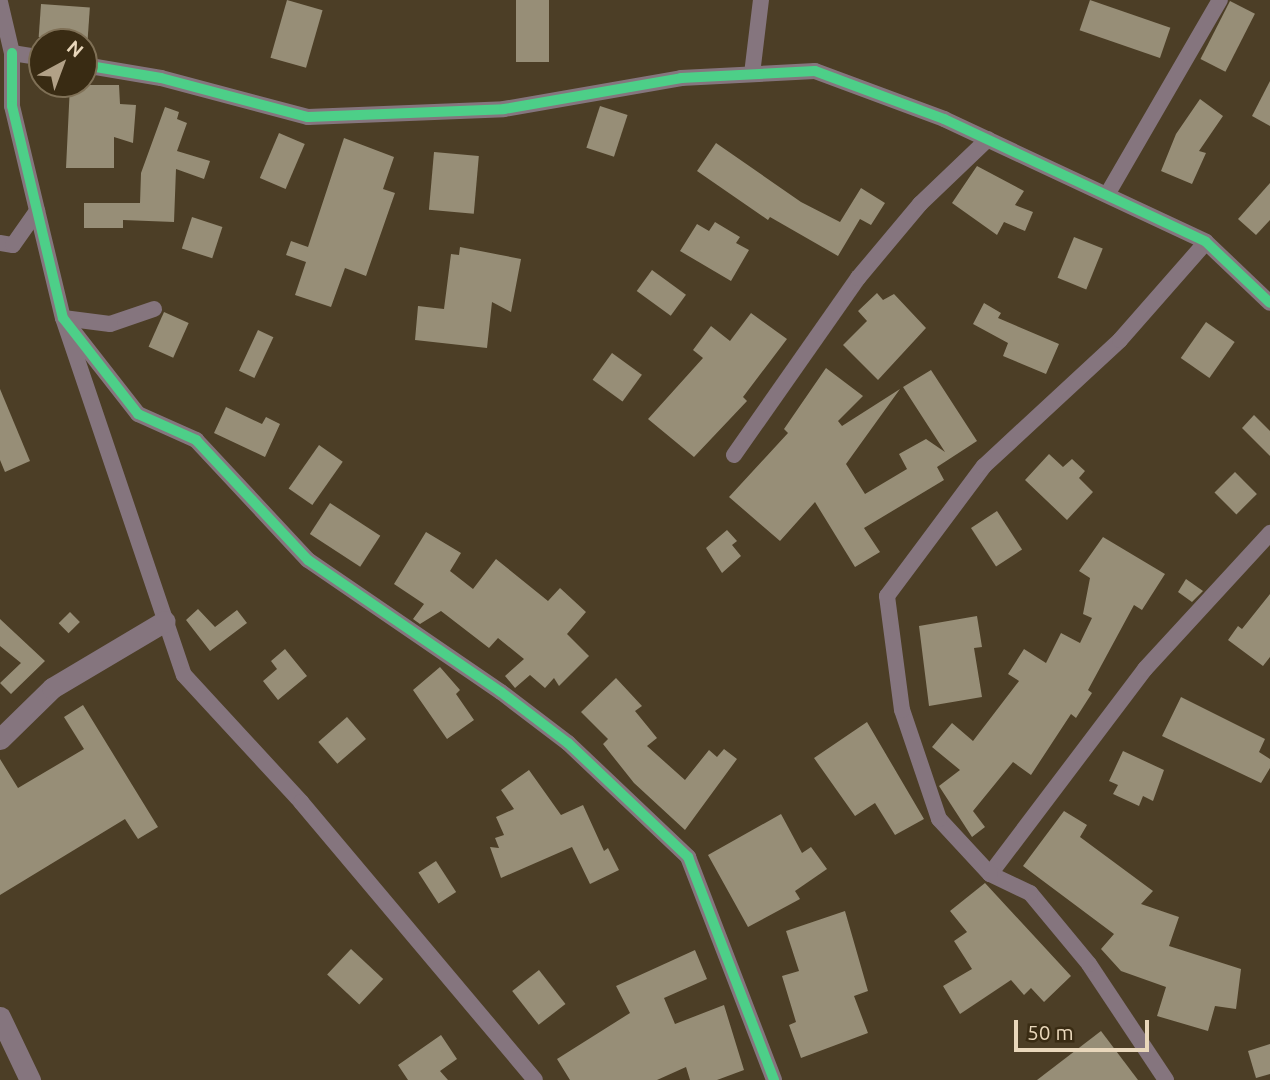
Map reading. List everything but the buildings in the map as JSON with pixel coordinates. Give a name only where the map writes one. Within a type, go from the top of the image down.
[{"type":"street","points":[[752,74],[761,0]]},
{"type":"street","points":[[1108,194],[1220,0]]},
{"type":"street","points":[[0,2],[12,54],[12,106],[63,318],[184,675],[302,802],[535,1080]]},
{"type":"street","points":[[12,54],[28,56]]},
{"type":"street","points":[[98,67],[162,78],[307,117],[505,109],[681,78],[815,71],[988,139],[1206,242],[1270,303]]},
{"type":"street","points":[[734,455],[858,278],[920,204],[988,139]]},
{"type":"street","points":[[0,243],[13,244],[37,211]]},
{"type":"street","points":[[1167,1080],[1089,964],[1030,893],[990,874],[939,819],[902,709],[887,596],[984,466],[1121,341],[1206,242]]},
{"type":"street","points":[[63,318],[110,324],[153,309]]},
{"type":"street","points":[[63,318],[138,414],[195,440],[308,560],[501,692],[568,743],[688,857],[774,1080]]},
{"type":"street","points":[[990,874],[1146,669],[1270,533]]},
{"type":"street","points":[[0,739],[52,688],[165,621]]},
{"type":"street","points":[[0,1017],[30,1080]]},
{"type":"cycle path","points":[[12,53],[12,106],[63,318],[138,414],[196,440],[308,560],[501,692],[568,743],[688,857],[774,1080]]},
{"type":"cycle path","points":[[98,67],[161,78],[308,117],[504,109],[681,78],[815,71],[944,119],[1206,242],[1270,303]]}]
